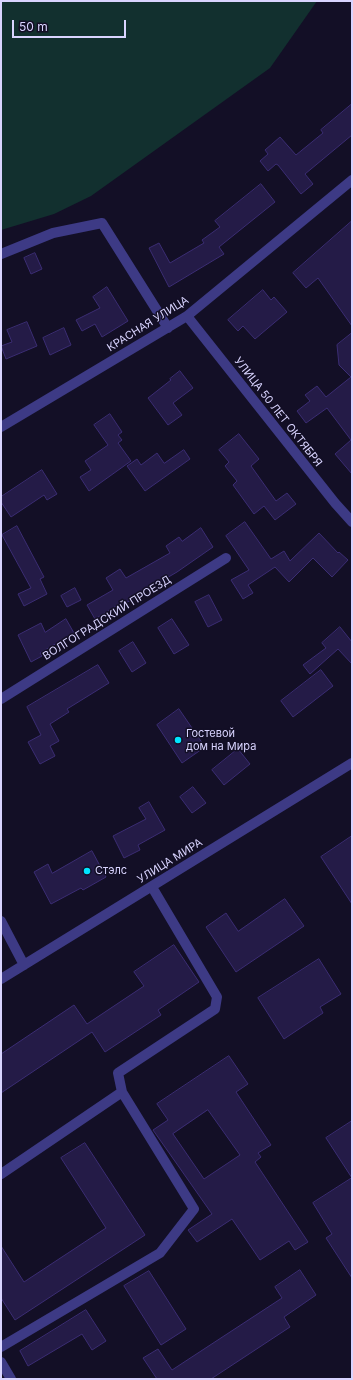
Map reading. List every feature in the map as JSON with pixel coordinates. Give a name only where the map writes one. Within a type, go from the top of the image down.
[{"type":"street","name":"КРАСНАЯ УЛИЦА","points":[[1,427],[187,316],[352,180]]},
{"type":"street","points":[[1,254],[53,233],[102,223],[168,328]]},
{"type":"street","name":"УЛИЦА 50 ЛЕТ ОКТЯБРЯ","points":[[187,316],[330,497],[352,522]]},
{"type":"street","name":"ВОЛГОГРАДСКИЙ ПРОЕЗД","points":[[1,699],[226,558]]},
{"type":"street","name":"УЛИЦА МИРА","points":[[1,979],[352,763]]},
{"type":"street","points":[[1,1347],[160,1253],[194,1209],[122,1092],[118,1073],[215,1009],[217,997],[152,887]]},
{"type":"street","points":[[1,921],[24,965]]},
{"type":"street","points":[[1,1174],[122,1092]]},
{"type":"street","points":[[1,1362],[11,1379]]},
{"type":"green space","points":[[1,1],[317,1],[270,68],[91,196],[54,214],[1,230]]},
{"type":"building","points":[[352,104],[352,135],[305,174],[313,184],[301,194],[278,165],[276,164],[268,171],[260,161],[268,154],[265,150],[280,137],[296,155],[323,133],[321,130]]},
{"type":"building","points":[[261,184],[275,202],[219,247],[224,254],[169,287],[149,248],[159,243],[170,263],[204,243],[202,240],[220,227],[215,221]]},
{"type":"building","points":[[352,221],[352,326],[318,278],[306,288],[293,273]]},
{"type":"building","points":[[35,253],[42,269],[31,274],[24,258]]},
{"type":"building","points":[[107,287],[128,321],[102,337],[95,324],[82,331],[76,320],[100,308],[93,297]]},
{"type":"building","points":[[263,290],[271,300],[274,297],[287,312],[255,339],[243,326],[238,331],[228,320]]},
{"type":"building","points":[[27,322],[37,346],[6,359],[1,346],[12,342],[7,330]]},
{"type":"building","points":[[64,328],[71,345],[50,355],[43,338]]},
{"type":"building","points":[[352,333],[352,474],[335,454],[351,440],[327,408],[306,423],[297,411],[310,401],[305,395],[317,386],[326,397],[351,377],[339,365],[337,345]]},
{"type":"building","points":[[180,371],[193,388],[173,403],[182,415],[168,425],[148,398]]},
{"type":"building","points":[[110,414],[122,432],[118,435],[122,440],[118,443],[131,461],[89,491],[80,477],[91,470],[85,461],[108,445],[94,425]]},
{"type":"building","points":[[239,434],[259,459],[251,466],[276,501],[287,493],[296,504],[275,520],[264,506],[254,514],[233,485],[237,481],[225,466],[229,462],[219,450]]},
{"type":"building","points":[[184,450],[190,459],[145,491],[127,466],[137,459],[141,465],[157,453],[164,463]]},
{"type":"building","points":[[42,470],[57,494],[47,500],[44,495],[11,517],[1,502],[1,497]]},
{"type":"building","points":[[245,522],[271,559],[284,551],[290,561],[319,533],[338,553],[339,552],[348,560],[332,577],[313,558],[289,582],[275,567],[248,585],[253,593],[243,599],[231,580],[249,570],[226,536]]},
{"type":"building","points":[[17,526],[44,577],[40,579],[47,594],[24,606],[18,594],[31,588],[2,535]]},
{"type":"building","points":[[201,528],[213,547],[177,572],[136,596],[137,597],[122,605],[121,603],[95,619],[87,605],[113,590],[106,578],[120,569],[126,578],[170,553],[166,546],[179,537],[182,541]]},
{"type":"building","points":[[75,588],[81,600],[67,607],[61,596]]},
{"type":"building","points":[[209,595],[222,620],[208,627],[195,602]]},
{"type":"building","points":[[66,619],[74,633],[40,653],[42,656],[31,662],[18,635],[41,623],[45,632]]},
{"type":"building","points":[[172,619],[189,645],[174,654],[158,628]]},
{"type":"building","points":[[340,627],[352,642],[352,664],[338,649],[310,674],[303,665],[326,648],[322,643]]},
{"type":"building","points":[[133,642],[146,663],[132,672],[119,651]]},
{"type":"building","points":[[98,665],[109,683],[67,709],[69,712],[50,724],[59,741],[50,746],[55,756],[40,764],[28,742],[41,735],[27,707]]},
{"type":"building","points":[[321,670],[333,686],[293,717],[281,701]]},
{"type":"building","points":[[179,709],[205,747],[182,763],[157,725]]},
{"type":"building","points":[[238,749],[250,764],[224,785],[212,770]]},
{"type":"building","points":[[193,787],[206,803],[192,813],[180,797]]},
{"type":"building","points":[[149,802],[165,830],[138,845],[140,850],[124,858],[113,836],[146,819],[139,808]]},
{"type":"building","points":[[352,836],[352,904],[321,857]]},
{"type":"building","points":[[92,851],[106,877],[83,890],[81,888],[51,904],[34,872],[48,864],[52,873]]},
{"type":"building","points":[[285,899],[304,926],[236,972],[206,927],[226,913],[238,931]]},
{"type":"building","points":[[174,945],[199,982],[158,1010],[161,1015],[105,1052],[92,1032],[1,1093],[1,1054],[74,1005],[87,1024],[144,986],[134,972]]},
{"type":"building","points":[[319,959],[341,994],[320,1007],[323,1013],[284,1039],[258,998]]},
{"type":"building","points":[[229,1056],[248,1084],[236,1092],[271,1145],[258,1153],[261,1157],[255,1162],[308,1242],[295,1250],[289,1241],[260,1260],[232,1219],[197,1242],[188,1230],[212,1214],[153,1130],[168,1120],[157,1104]],"holes":[[[208,1110],[240,1155],[204,1179],[173,1134]]]},
{"type":"building","points":[[352,1121],[352,1178],[326,1138]]},
{"type":"building","points":[[85,1143],[145,1235],[15,1320],[1,1298],[1,1246],[24,1282],[106,1228],[61,1158]]},
{"type":"building","points":[[352,1178],[352,1278],[326,1238],[332,1234],[313,1203]]},
{"type":"building","points":[[300,1270],[316,1295],[284,1317],[290,1327],[211,1379],[157,1379],[143,1358],[158,1349],[172,1370],[282,1298],[275,1287]]},
{"type":"building","points":[[149,1271],[186,1329],[161,1345],[124,1286]]},
{"type":"building","points":[[86,1310],[106,1341],[92,1350],[82,1334],[28,1366],[20,1351]]},
{"type":"place","name":"Гостевой дом на Мира","points":[[178,740]]},
{"type":"place","name":"Стэлс","points":[[87,871]]}]
